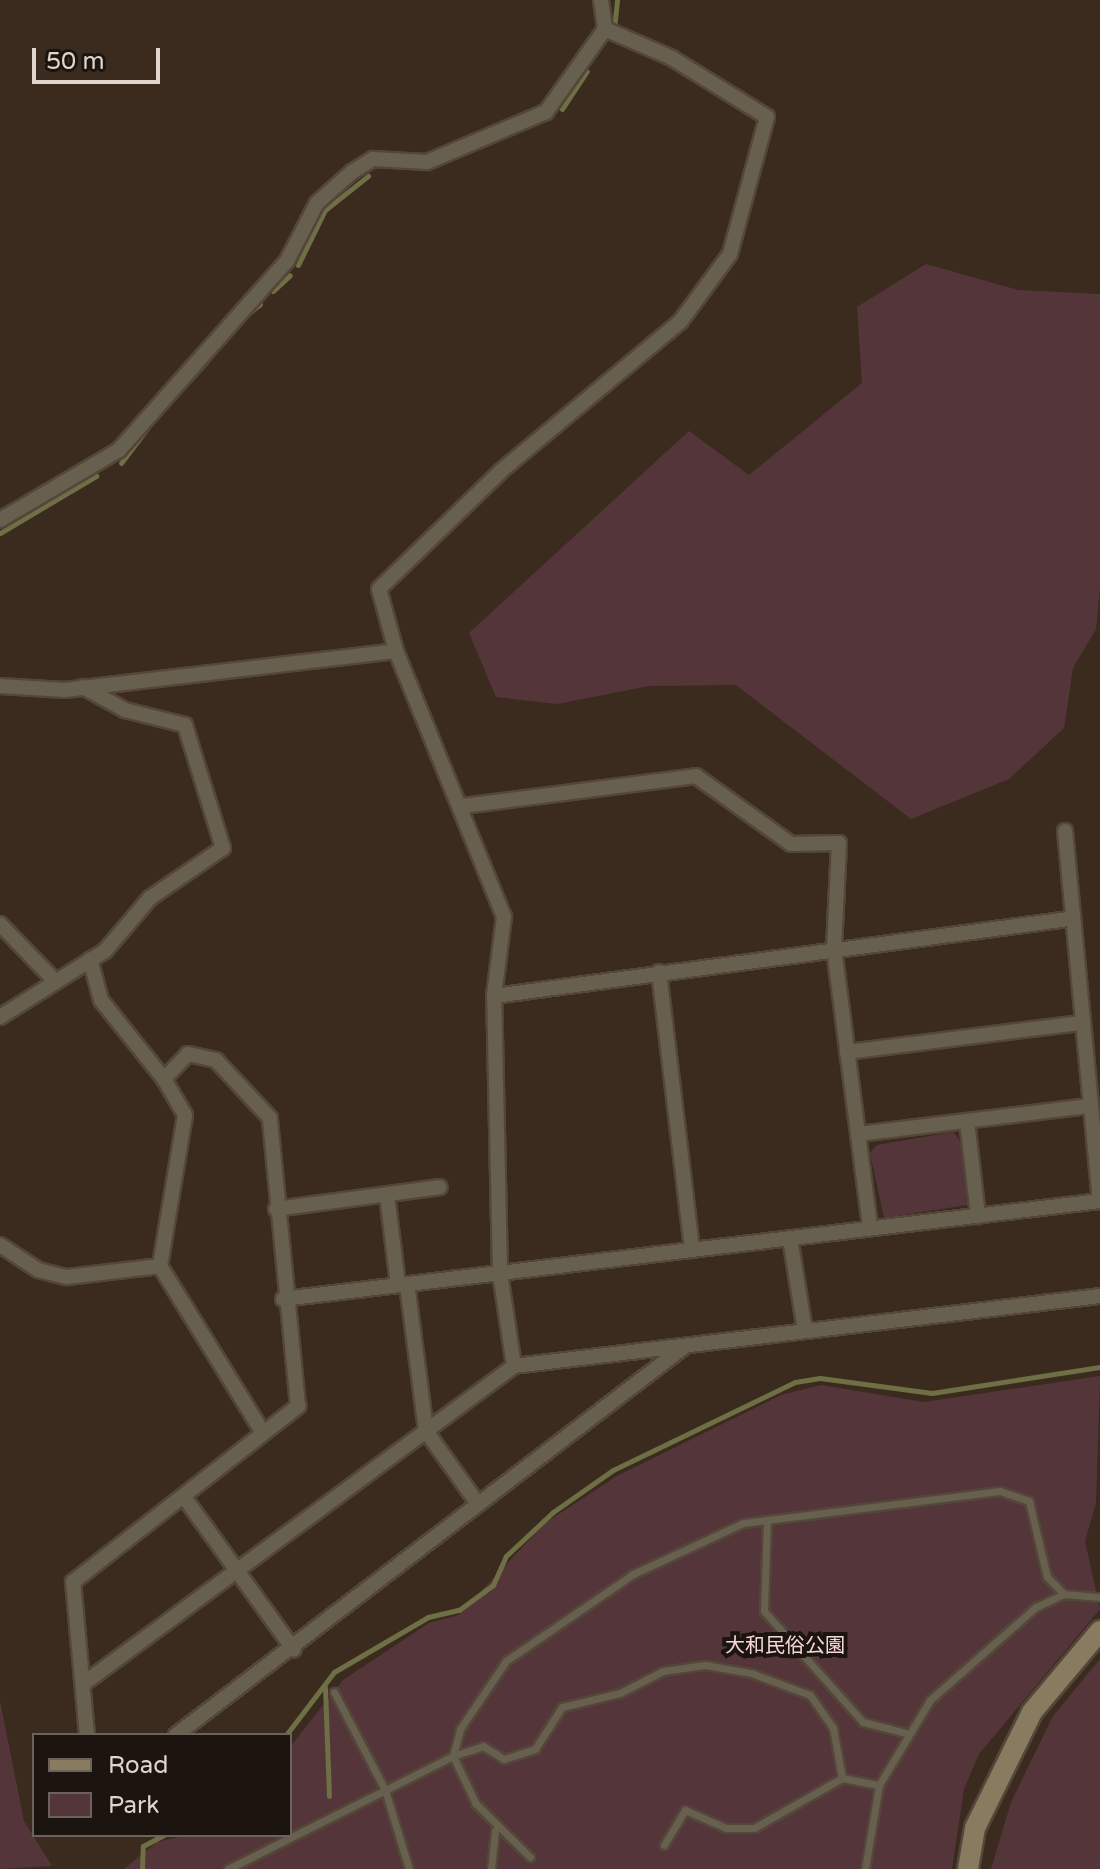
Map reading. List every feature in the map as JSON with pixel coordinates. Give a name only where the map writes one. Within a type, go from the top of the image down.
[{"type":"street","points":[[0,520],[119,450],[287,261],[317,203],[352,172],[373,159],[427,162],[546,112],[605,29],[601,0]]},
{"type":"street","points":[[514,1366],[500,1273],[494,996],[504,917],[463,806],[396,651],[380,600],[384,581],[501,471],[680,322],[730,254],[767,117],[672,58],[605,29]]},
{"type":"street","points":[[0,686],[83,687],[396,651]]},
{"type":"street","points":[[0,1017],[120,938],[150,898],[223,848],[185,725],[125,710],[83,687]]},
{"type":"street","points":[[463,806],[696,776],[791,844],[839,843],[834,949],[870,1228]]},
{"type":"street","points":[[283,1299],[1100,1201],[1069,919],[1065,831]]},
{"type":"street","points":[[494,996],[1069,919]]},
{"type":"street","points":[[0,924],[54,980]]},
{"type":"street","points":[[90,959],[101,1000],[164,1079],[185,1115],[160,1266],[263,1433]]},
{"type":"street","points":[[659,972],[692,1250]]},
{"type":"street","points":[[847,1052],[1080,1023]]},
{"type":"street","points":[[1083,1049],[1100,1057]]},
{"type":"street","points":[[87,1733],[73,1582],[298,1406],[283,1299],[270,1118],[234,1075],[216,1060],[188,1054],[164,1079]]},
{"type":"street","points":[[858,1134],[1089,1106]]},
{"type":"street","points":[[967,1121],[978,1216]]},
{"type":"street","points":[[276,1209],[440,1187]]},
{"type":"street","points":[[387,1195],[426,1431],[478,1504]]},
{"type":"street","points":[[790,1238],[805,1331]]},
{"type":"street","points":[[0,1245],[38,1270],[67,1277],[160,1266]]},
{"type":"street","points":[[83,1684],[514,1366],[1100,1296]]},
{"type":"street","points":[[179,1733],[294,1650],[478,1504],[684,1347]]},
{"type":"street","points":[[184,1497],[294,1650]]},
{"type":"street","points":[[968,1869],[975,1828],[1032,1712],[1100,1631]]},
{"type":"lane","points":[[530,1857],[495,1830],[453,1756],[460,1729],[506,1661],[633,1574],[743,1523],[1000,1491],[1029,1501],[1047,1577],[1064,1594]]},
{"type":"lane","points":[[767,1521],[764,1611],[863,1722],[906,1733]]},
{"type":"lane","points":[[865,1869],[879,1785],[906,1733],[930,1700],[1003,1632],[1064,1594],[1100,1597]]},
{"type":"lane","points":[[292,1837],[453,1756],[483,1746],[504,1759],[535,1749],[562,1707],[620,1693],[663,1671],[705,1665],[751,1673],[816,1702],[833,1728],[842,1778]]},
{"type":"lane","points":[[816,1702],[833,1690]]},
{"type":"lane","points":[[334,1692],[385,1790],[409,1869]]},
{"type":"lane","points":[[664,1845],[685,1810],[726,1828],[754,1828],[842,1778],[879,1785]]},
{"type":"lane","points":[[491,1869],[495,1830]]},
{"type":"lane","points":[[228,1869],[292,1837]]},
{"type":"green space","points":[[926,264],[1018,290],[1100,294],[1100,588],[1096,629],[1073,668],[1064,728],[1009,779],[911,819],[736,685],[649,686],[557,704],[496,697],[469,633],[689,431],[749,475],[862,383],[857,307]]},
{"type":"green space","points":[[953,1132],[962,1143],[967,1205],[884,1218],[870,1153],[877,1145]]},
{"type":"green space","name":"大和民俗公園","points":[[1100,1376],[1096,1503],[1085,1541],[1100,1609],[979,1754],[964,1789],[952,1869],[124,1869],[157,1842],[179,1837],[292,1837],[292,1744],[343,1680],[429,1623],[459,1615],[545,1523],[617,1476],[781,1395],[821,1385],[924,1402]]},
{"type":"green space","points":[[1100,1659],[1100,1869],[991,1869],[1011,1802],[1053,1716]]},
{"type":"green space","points":[[0,1701],[24,1821],[52,1866],[0,1869]]},
{"type":"waterway","points":[[614,29],[617,0]]},
{"type":"waterway","points":[[562,109],[587,71]]},
{"type":"waterway","points":[[298,265],[325,210],[368,176]]},
{"type":"waterway","points":[[273,291],[290,275]]},
{"type":"waterway","points":[[249,313],[260,304]]},
{"type":"waterway","points":[[190,380],[207,361]]},
{"type":"waterway","points":[[121,463],[149,426]]},
{"type":"waterway","points":[[0,533],[96,476]]},
{"type":"waterway","points":[[288,1733],[334,1672],[428,1617],[459,1610],[493,1585],[506,1556],[553,1512],[613,1470],[795,1382],[820,1378],[932,1393],[1100,1367]]},
{"type":"waterway","points":[[325,1687],[329,1796]]},
{"type":"waterway","points":[[142,1869],[143,1846],[160,1837]]}]
